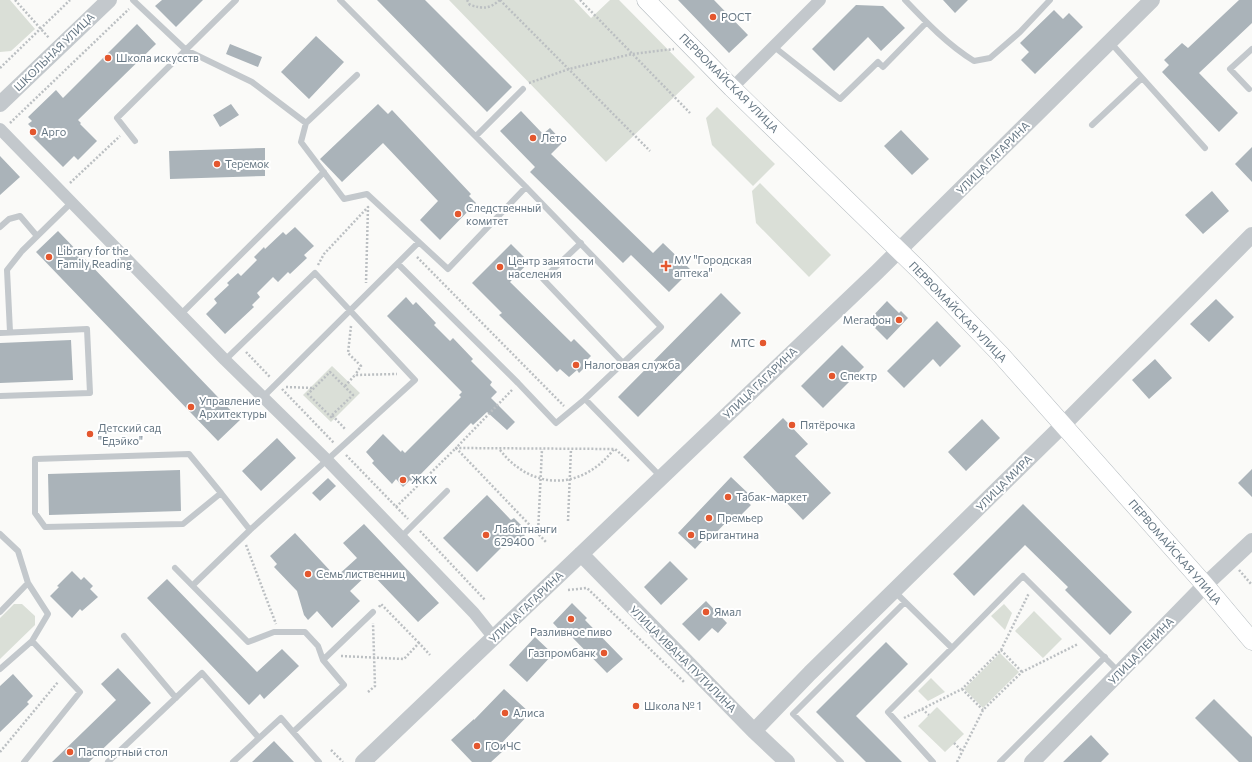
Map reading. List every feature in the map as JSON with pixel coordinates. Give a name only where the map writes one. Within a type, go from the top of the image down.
[{"type":"main road","name":"ПЕРВОМАЙСКАЯ УЛИЦА","points":[[646,0],[732,88],[898,250],[1001,355],[1205,585],[1252,641]]},
{"type":"street","name":"ШКОЛЬНАЯ УЛИЦА","points":[[0,104],[109,0]]},
{"type":"street","points":[[732,88],[820,0]]},
{"type":"street","name":"УЛИЦА ГАГАРИНА","points":[[363,762],[898,250],[1152,0]]},
{"type":"street","points":[[1,130],[225,360],[327,460],[474,613],[494,638]]},
{"type":"street","name":"УЛИЦА МИРА","points":[[754,731],[810,673],[900,596],[1063,425],[1252,235]]},
{"type":"street","name":"УЛИЦА ЛЕНИНА","points":[[1032,762],[1205,585],[1252,541]]},
{"type":"street","name":"УЛИЦА ИВАНА ПУТИЛИНА","points":[[581,554],[754,731],[787,762]]},
{"type":"lane","points":[[135,141],[117,118],[236,0]]},
{"type":"lane","points":[[340,0],[526,186],[661,327],[586,399],[556,423],[518,383],[398,264]]},
{"type":"lane","points":[[905,0],[926,23],[974,61],[990,58],[1020,32],[1050,0]]},
{"type":"lane","points":[[135,1],[186,50],[252,82],[306,123]]},
{"type":"lane","points":[[773,46],[840,99],[878,62],[883,67],[926,23]]},
{"type":"lane","points":[[1110,42],[1205,148]]},
{"type":"lane","points":[[1249,89],[1230,69],[1252,49]]},
{"type":"lane","points":[[357,74],[306,123],[300,142],[344,199],[367,194],[448,269],[526,186]]},
{"type":"lane","points":[[1092,125],[1142,78]]},
{"type":"lane","points":[[476,136],[522,89]]},
{"type":"lane","points":[[181,314],[324,172]]},
{"type":"lane","points":[[10,332],[7,270],[22,251],[72,202]]},
{"type":"lane","points":[[0,227],[9,219],[20,216],[37,236]]},
{"type":"lane","points":[[263,397],[351,312],[419,242]]},
{"type":"lane","points":[[581,243],[543,279],[624,363]]},
{"type":"lane","points":[[193,585],[250,530],[415,380],[315,273],[225,360]]},
{"type":"lane","points":[[0,333],[87,329],[90,393],[0,396]]},
{"type":"lane","points":[[586,399],[661,478]]},
{"type":"lane","points":[[221,492],[184,524],[45,527],[35,513],[35,459],[189,454],[221,492],[250,530]]},
{"type":"lane","points":[[400,537],[447,490]]},
{"type":"lane","points":[[0,534],[18,551],[28,583],[48,614],[32,641],[0,668]]},
{"type":"lane","points":[[176,568],[248,642],[274,632],[305,632],[318,646],[323,660],[344,685],[293,732]]},
{"type":"lane","points":[[933,762],[888,712],[1023,576],[1120,673]]},
{"type":"lane","points":[[0,612],[28,583]]},
{"type":"lane","points":[[841,762],[792,714],[900,596],[952,648]]},
{"type":"lane","points":[[323,660],[373,612]]},
{"type":"lane","points":[[124,636],[176,698]]},
{"type":"lane","points":[[24,762],[80,692],[32,641]]},
{"type":"lane","points":[[1000,762],[1105,658]]},
{"type":"lane","points":[[108,762],[202,673],[259,738]]},
{"type":"lane","points":[[233,762],[281,718],[319,762]]},
{"type":"path","points":[[15,0],[58,49]]},
{"type":"path","points":[[0,68],[70,0]]},
{"type":"path","points":[[467,0],[470,5],[481,8],[492,7],[500,0],[650,151]]},
{"type":"path","points":[[580,0],[690,114]]},
{"type":"path","points":[[1,130],[135,1]]},
{"type":"path","points":[[522,89],[529,83],[569,69],[632,54],[674,49]]},
{"type":"path","points":[[62,191],[126,130]]},
{"type":"path","points":[[357,196],[374,212]]},
{"type":"path","points":[[315,273],[324,254],[368,207]]},
{"type":"path","points":[[366,295],[368,207]]},
{"type":"path","points":[[411,250],[570,412]]},
{"type":"path","points":[[344,386],[355,375],[361,366],[348,353],[351,312]]},
{"type":"path","points":[[240,346],[276,383]]},
{"type":"path","points":[[332,415],[353,395],[330,372],[308,394],[331,417],[332,415],[352,437]]},
{"type":"path","points":[[355,375],[410,374]]},
{"type":"path","points":[[396,507],[456,448],[518,383]]},
{"type":"path","points":[[314,388],[279,386],[485,600]]},
{"type":"path","points":[[456,448],[614,449],[630,462]]},
{"type":"path","points":[[456,448],[546,542]]},
{"type":"path","points":[[500,449],[508,459],[528,474],[551,480],[570,479],[587,474],[607,459],[614,449]]},
{"type":"path","points":[[538,534],[542,449]]},
{"type":"path","points":[[568,521],[571,449]]},
{"type":"path","points":[[243,537],[280,632]]},
{"type":"path","points":[[897,722],[962,689],[1001,650],[1032,585]]},
{"type":"path","points":[[568,590],[587,588],[688,686]]},
{"type":"path","points":[[368,692],[375,686],[373,612],[381,604],[430,655]]},
{"type":"path","points":[[957,762],[983,710],[1022,672],[1087,639]]},
{"type":"path","points":[[328,655],[404,659],[419,643]]},
{"type":"path","points":[[1001,650],[1022,672]]},
{"type":"path","points":[[0,752],[64,675]]},
{"type":"path","points":[[962,689],[983,710]]},
{"type":"path","points":[[922,709],[929,716]]},
{"type":"path","points":[[954,743],[962,751]]},
{"type":"path","points":[[331,750],[343,762]]},
{"type":"shaded area","points":[[0,0],[10,0],[35,29],[11,51],[0,52]]},
{"type":"shaded area","points":[[449,0],[574,0],[591,18],[610,0],[619,0],[695,77],[606,162]]},
{"type":"shaded area","points":[[717,107],[775,164],[753,186],[712,145],[706,118]]},
{"type":"shaded area","points":[[760,183],[831,255],[809,277],[756,223],[752,191]]},
{"type":"shaded area","points":[[332,366],[360,393],[331,422],[303,395]]},
{"type":"shaded area","points":[[14,604],[22,604],[35,616],[35,625],[0,659],[0,618]]},
{"type":"shaded area","points":[[1004,604],[1012,613],[1005,630],[991,616]]},
{"type":"shaded area","points":[[1034,611],[1062,639],[1043,658],[1015,631]]},
{"type":"shaded area","points":[[1000,653],[1019,672],[983,708],[964,689]]},
{"type":"shaded area","points":[[931,678],[945,692],[928,701],[918,691]]},
{"type":"shaded area","points":[[937,707],[964,734],[945,752],[918,726]]},
{"type":"building","points":[[162,0],[203,0],[176,27],[155,6]]},
{"type":"building","points":[[377,0],[425,0],[512,87],[487,112]]},
{"type":"building","name":"РОСТ","points":[[678,0],[714,0],[748,35],[729,53]]},
{"type":"building","points":[[943,0],[968,0],[955,13]]},
{"type":"building","points":[[1239,0],[1252,0],[1252,23],[1199,73],[1238,113],[1219,132],[1162,72],[1169,65],[1164,60],[1182,43],[1188,48]]},
{"type":"building","points":[[856,5],[883,6],[905,28],[881,51],[868,37],[834,71],[812,49]]},
{"type":"building","points":[[1054,10],[1063,19],[1069,13],[1083,27],[1035,74],[1021,60],[1029,52],[1020,43]]},
{"type":"building","points":[[137,24],[156,44],[78,120],[81,123],[80,124],[97,141],[78,160],[74,156],[63,167],[29,133],[33,129],[28,124],[32,121],[28,117],[56,90],[63,98]]},
{"type":"building","points":[[316,36],[344,62],[309,99],[281,72]]},
{"type":"building","points":[[230,44],[262,57],[258,67],[226,54]]},
{"type":"building","points":[[231,104],[239,115],[220,127],[213,115]]},
{"type":"building","points":[[378,104],[388,114],[392,110],[471,194],[469,196],[476,203],[440,240],[420,220],[438,201],[383,143],[342,182],[320,159]]},
{"type":"building","points":[[521,111],[543,134],[550,128],[563,142],[551,154],[653,253],[663,243],[691,270],[669,292],[631,255],[623,263],[530,172],[535,167],[500,131]]},
{"type":"building","points":[[901,130],[929,159],[912,175],[884,146]]},
{"type":"building","points":[[1252,147],[1252,182],[1235,164]]},
{"type":"building","name":"Теремок","points":[[265,148],[265,176],[170,179],[169,151]]},
{"type":"building","points":[[0,156],[20,177],[0,195]]},
{"type":"building","points":[[1212,191],[1229,211],[1203,234],[1185,215]]},
{"type":"building","points":[[295,227],[314,246],[304,255],[307,258],[290,274],[288,272],[278,282],[273,277],[257,293],[260,297],[252,305],[254,307],[225,334],[206,314],[217,303],[214,299],[229,285],[227,283],[238,273],[241,276],[257,260],[254,257],[264,247],[265,249],[283,232],[286,235]]},
{"type":"building","points":[[58,231],[240,420],[218,441],[36,252]]},
{"type":"building","points":[[511,244],[529,262],[510,282],[571,342],[574,339],[591,356],[586,361],[588,364],[579,373],[577,370],[569,377],[560,369],[557,372],[499,315],[502,313],[472,283]]},
{"type":"building","points":[[721,293],[741,313],[638,417],[618,397]]},
{"type":"building","points":[[406,297],[413,305],[416,302],[436,323],[434,325],[450,341],[453,338],[473,359],[471,361],[492,382],[490,385],[497,392],[491,398],[515,422],[507,430],[487,412],[473,425],[471,423],[412,483],[410,480],[403,487],[396,479],[392,484],[372,463],[374,461],[366,452],[383,434],[401,452],[402,450],[405,453],[461,397],[459,395],[462,392],[387,316]]},
{"type":"building","points":[[1216,299],[1234,317],[1209,342],[1190,324]]},
{"type":"building","points":[[887,301],[899,313],[901,311],[908,318],[887,340],[868,321]]},
{"type":"building","points":[[937,321],[961,346],[940,367],[933,359],[904,388],[887,371]]},
{"type":"building","points":[[71,340],[73,380],[0,383],[0,343]]},
{"type":"building","name":"Спектр","points":[[842,345],[864,367],[823,408],[801,386]]},
{"type":"building","points":[[1155,359],[1172,378],[1149,399],[1132,380]]},
{"type":"building","points":[[783,418],[808,444],[795,456],[831,493],[803,520],[743,457]]},
{"type":"building","points":[[982,419],[1000,438],[966,471],[948,452]]},
{"type":"building","points":[[277,438],[296,458],[261,491],[242,471]]},
{"type":"building","points":[[1252,469],[1252,497],[1238,483]]},
{"type":"building","points":[[180,470],[181,511],[49,515],[48,474]]},
{"type":"building","points":[[731,477],[751,496],[746,501],[751,505],[736,520],[732,516],[710,539],[707,536],[695,549],[678,533]]},
{"type":"building","points":[[328,478],[336,486],[320,501],[312,493]]},
{"type":"building","name":"Лабытнанги 629400","points":[[487,495],[511,520],[514,518],[528,532],[517,543],[511,538],[477,572],[443,538]]},
{"type":"building","points":[[1023,504],[1132,612],[1110,635],[1065,590],[1068,587],[1025,545],[974,596],[953,574]]},
{"type":"building","name":"Семь лиственниц","points":[[364,524],[439,603],[418,622],[370,572],[350,591],[360,601],[332,628],[317,611],[308,620],[304,615],[297,591],[274,567],[277,564],[270,556],[295,533],[336,577],[357,558],[343,543]]},
{"type":"building","points":[[670,561],[688,579],[661,605],[644,587]]},
{"type":"building","points":[[72,571],[81,580],[84,577],[93,586],[90,589],[98,597],[82,611],[80,609],[72,618],[50,596],[59,587],[57,586]]},
{"type":"building","points":[[167,579],[257,672],[282,649],[299,666],[264,699],[260,694],[249,705],[147,598]]},
{"type":"building","name":"Ямал","points":[[706,601],[727,623],[718,633],[712,628],[699,641],[682,624]]},
{"type":"building","points":[[572,603],[587,618],[585,620],[623,659],[607,673],[570,635],[567,638],[553,623]]},
{"type":"building","points":[[535,637],[553,654],[527,682],[509,665]]},
{"type":"building","points":[[886,642],[908,664],[856,716],[902,762],[866,762],[816,712]]},
{"type":"building","points":[[118,668],[151,703],[89,762],[52,762],[116,700],[101,684]]},
{"type":"building","points":[[13,674],[33,696],[27,702],[29,704],[0,732],[0,686]]},
{"type":"building","points":[[504,689],[530,713],[499,746],[503,751],[491,762],[472,762],[451,740],[474,720]]},
{"type":"building","points":[[1214,699],[1252,737],[1252,762],[1239,762],[1195,718]]},
{"type":"building","points":[[1091,735],[1109,754],[1101,762],[1063,762]]},
{"type":"building","points":[[274,741],[294,762],[252,762]]},
{"type":"place","name":"РОСТ","points":[[713,17]]},
{"type":"place","name":"Школа искусств","points":[[108,58]]},
{"type":"place","name":"Арго","points":[[33,132]]},
{"type":"place","name":"Лето","points":[[533,138]]},
{"type":"place","name":"Теремок","points":[[217,164]]},
{"type":"place","name":"Следственный комитет","points":[[458,214]]},
{"type":"place","name":"Library for the Family Reading","points":[[49,257]]},
{"type":"place","name":"МУ \"Городская аптека\"","points":[[666,266]]},
{"type":"place","name":"Центр занятости населения","points":[[500,267]]},
{"type":"place","name":"Мегафон","points":[[899,320]]},
{"type":"place","name":"МТС","points":[[763,343]]},
{"type":"place","name":"Налоговая служба","points":[[576,365]]},
{"type":"place","name":"Спектр","points":[[832,376]]},
{"type":"place","name":"Управление Архитектуры","points":[[191,407]]},
{"type":"place","name":"Пятёрочка","points":[[792,425]]},
{"type":"place","name":"Детский сад \"Едэйко\"","points":[[90,434]]},
{"type":"place","name":"ЖКХ","points":[[403,480]]},
{"type":"place","name":"Табак-маркет","points":[[728,497]]},
{"type":"place","name":"Премьер","points":[[709,518]]},
{"type":"place","name":"Лабытнанги 629400","points":[[486,535]]},
{"type":"place","name":"Бригантина","points":[[691,535]]},
{"type":"place","name":"Семь лиственниц","points":[[308,574]]},
{"type":"place","name":"Ямал","points":[[706,612]]},
{"type":"place","name":"Разливное пиво","points":[[571,619]]},
{"type":"place","name":"Газпромбанк","points":[[604,653]]},
{"type":"place","name":"Школа № 1","points":[[636,706]]},
{"type":"place","name":"Алиса","points":[[505,713]]},
{"type":"place","name":"ГОиЧС","points":[[477,746]]},
{"type":"place","name":"Паспортный стол","points":[[70,752]]}]
